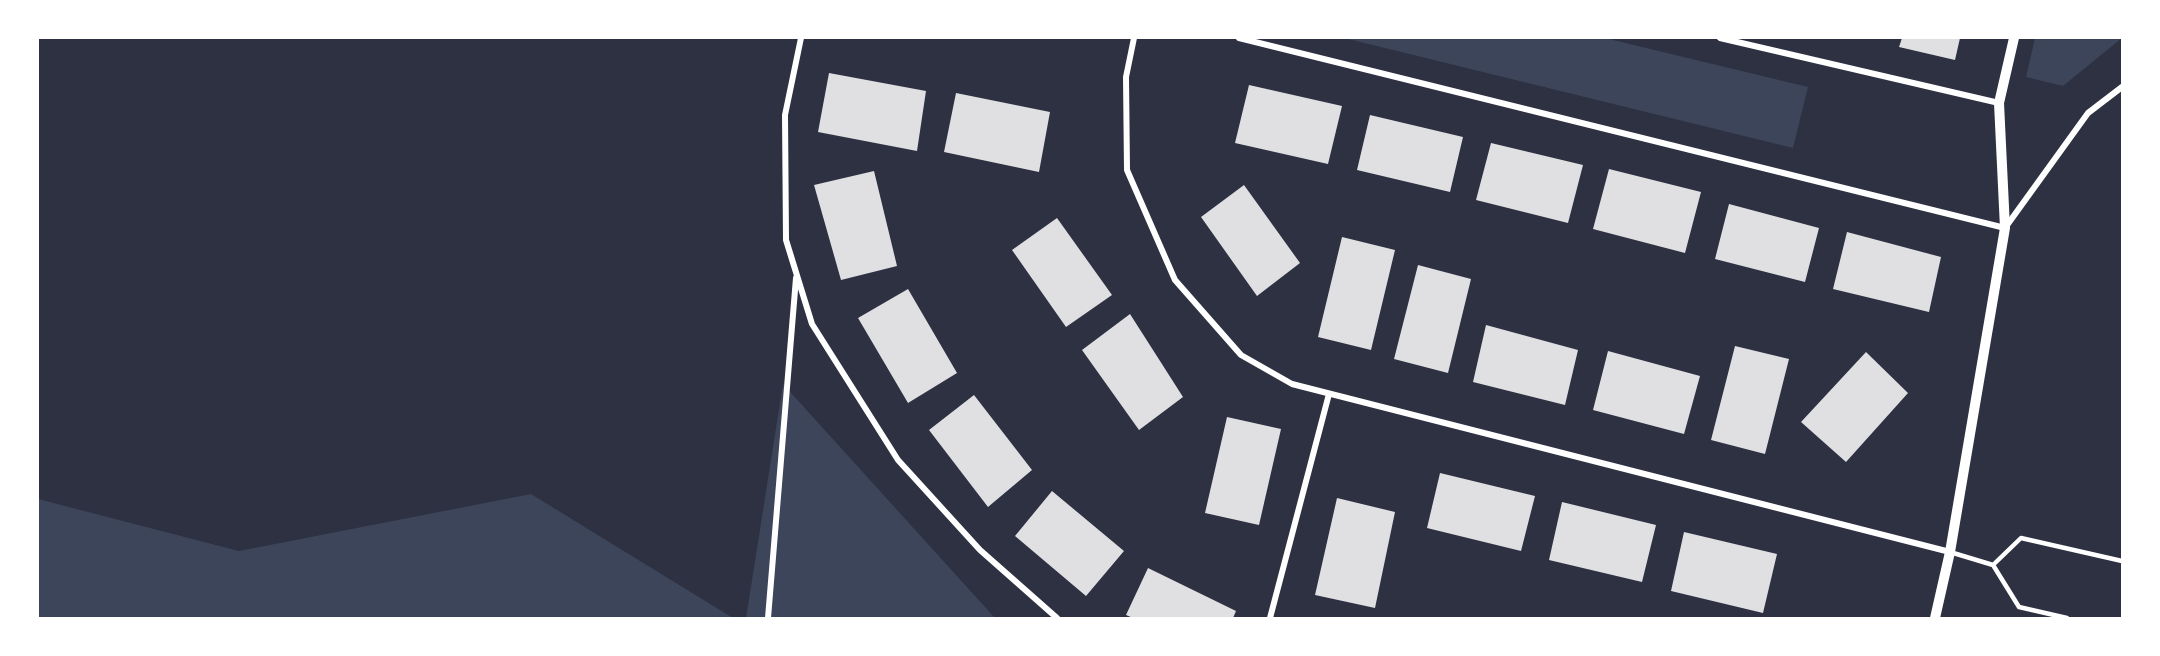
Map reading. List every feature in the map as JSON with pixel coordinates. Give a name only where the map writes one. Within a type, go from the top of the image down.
[{"type":"street","points":[[801,38],[785,115],[786,240],[812,324],[898,460],[980,550],[1057,618]]},
{"type":"street","points":[[1134,38],[1126,77],[1127,170],[1175,280],[1241,355],[1292,384],[1950,552]]},
{"type":"street","points":[[1239,38],[2005,228]]},
{"type":"street","points":[[1720,38],[1999,103]]},
{"type":"street","points":[[1935,618],[1950,552],[2005,228],[1999,103],[2014,38]]},
{"type":"street","points":[[2005,228],[2088,113],[2122,87]]},
{"type":"street","points":[[768,618],[796,274]]},
{"type":"street","points":[[1270,618],[1329,394]]},
{"type":"lane","points":[[1993,565],[2021,538],[2122,561]]},
{"type":"lane","points":[[1950,552],[1993,565],[2019,607],[2067,618]]},
{"type":"shaded area","points":[[1344,38],[1605,38],[1808,87],[1793,148]]},
{"type":"shaded area","points":[[2035,38],[2122,38],[2063,86],[2026,77]]},
{"type":"shaded area","points":[[783,384],[995,618],[746,618]]},
{"type":"shaded area","points":[[531,494],[733,618],[38,618],[38,499],[239,551]]},
{"type":"building","points":[[1902,38],[1960,38],[1955,60],[1899,47]]},
{"type":"building","points":[[829,73],[926,91],[917,151],[818,132]]},
{"type":"building","points":[[1249,85],[1342,106],[1328,164],[1235,143]]},
{"type":"building","points":[[956,93],[1050,112],[1039,172],[944,152]]},
{"type":"building","points":[[1370,115],[1463,137],[1450,192],[1357,170]]},
{"type":"building","points":[[1491,143],[1583,165],[1568,223],[1476,200]]},
{"type":"building","points":[[1609,169],[1701,192],[1685,253],[1593,229]]},
{"type":"building","points":[[874,171],[897,266],[841,280],[814,185]]},
{"type":"building","points":[[1244,185],[1300,263],[1257,296],[1201,217]]},
{"type":"building","points":[[1729,204],[1819,228],[1805,282],[1715,259]]},
{"type":"building","points":[[1057,218],[1112,295],[1066,327],[1012,250]]},
{"type":"building","points":[[1847,232],[1941,257],[1929,312],[1833,289]]},
{"type":"building","points":[[1342,237],[1395,250],[1371,350],[1318,337]]},
{"type":"building","points":[[1418,265],[1471,279],[1448,373],[1394,359]]},
{"type":"building","points":[[908,289],[957,373],[908,403],[858,318]]},
{"type":"building","points":[[1130,314],[1183,397],[1139,430],[1082,350]]},
{"type":"building","points":[[1486,325],[1578,350],[1565,405],[1473,382]]},
{"type":"building","points":[[1735,346],[1789,359],[1765,454],[1711,440]]},
{"type":"building","points":[[1608,351],[1700,376],[1684,434],[1593,410]]},
{"type":"building","points":[[1866,352],[1908,393],[1846,462],[1801,422]]},
{"type":"building","points":[[974,395],[1032,470],[988,507],[929,430]]},
{"type":"building","points":[[1227,417],[1281,429],[1259,525],[1205,513]]},
{"type":"building","points":[[1440,473],[1535,496],[1521,551],[1427,528]]},
{"type":"building","points":[[1052,491],[1124,551],[1086,596],[1015,536]]},
{"type":"building","points":[[1337,498],[1395,512],[1375,608],[1315,595]]},
{"type":"building","points":[[1562,502],[1656,525],[1642,582],[1549,560]]},
{"type":"building","points":[[1684,532],[1777,554],[1763,613],[1671,591]]},
{"type":"building","points":[[1148,568],[1236,611],[1233,618],[1133,618],[1126,615]]}]
